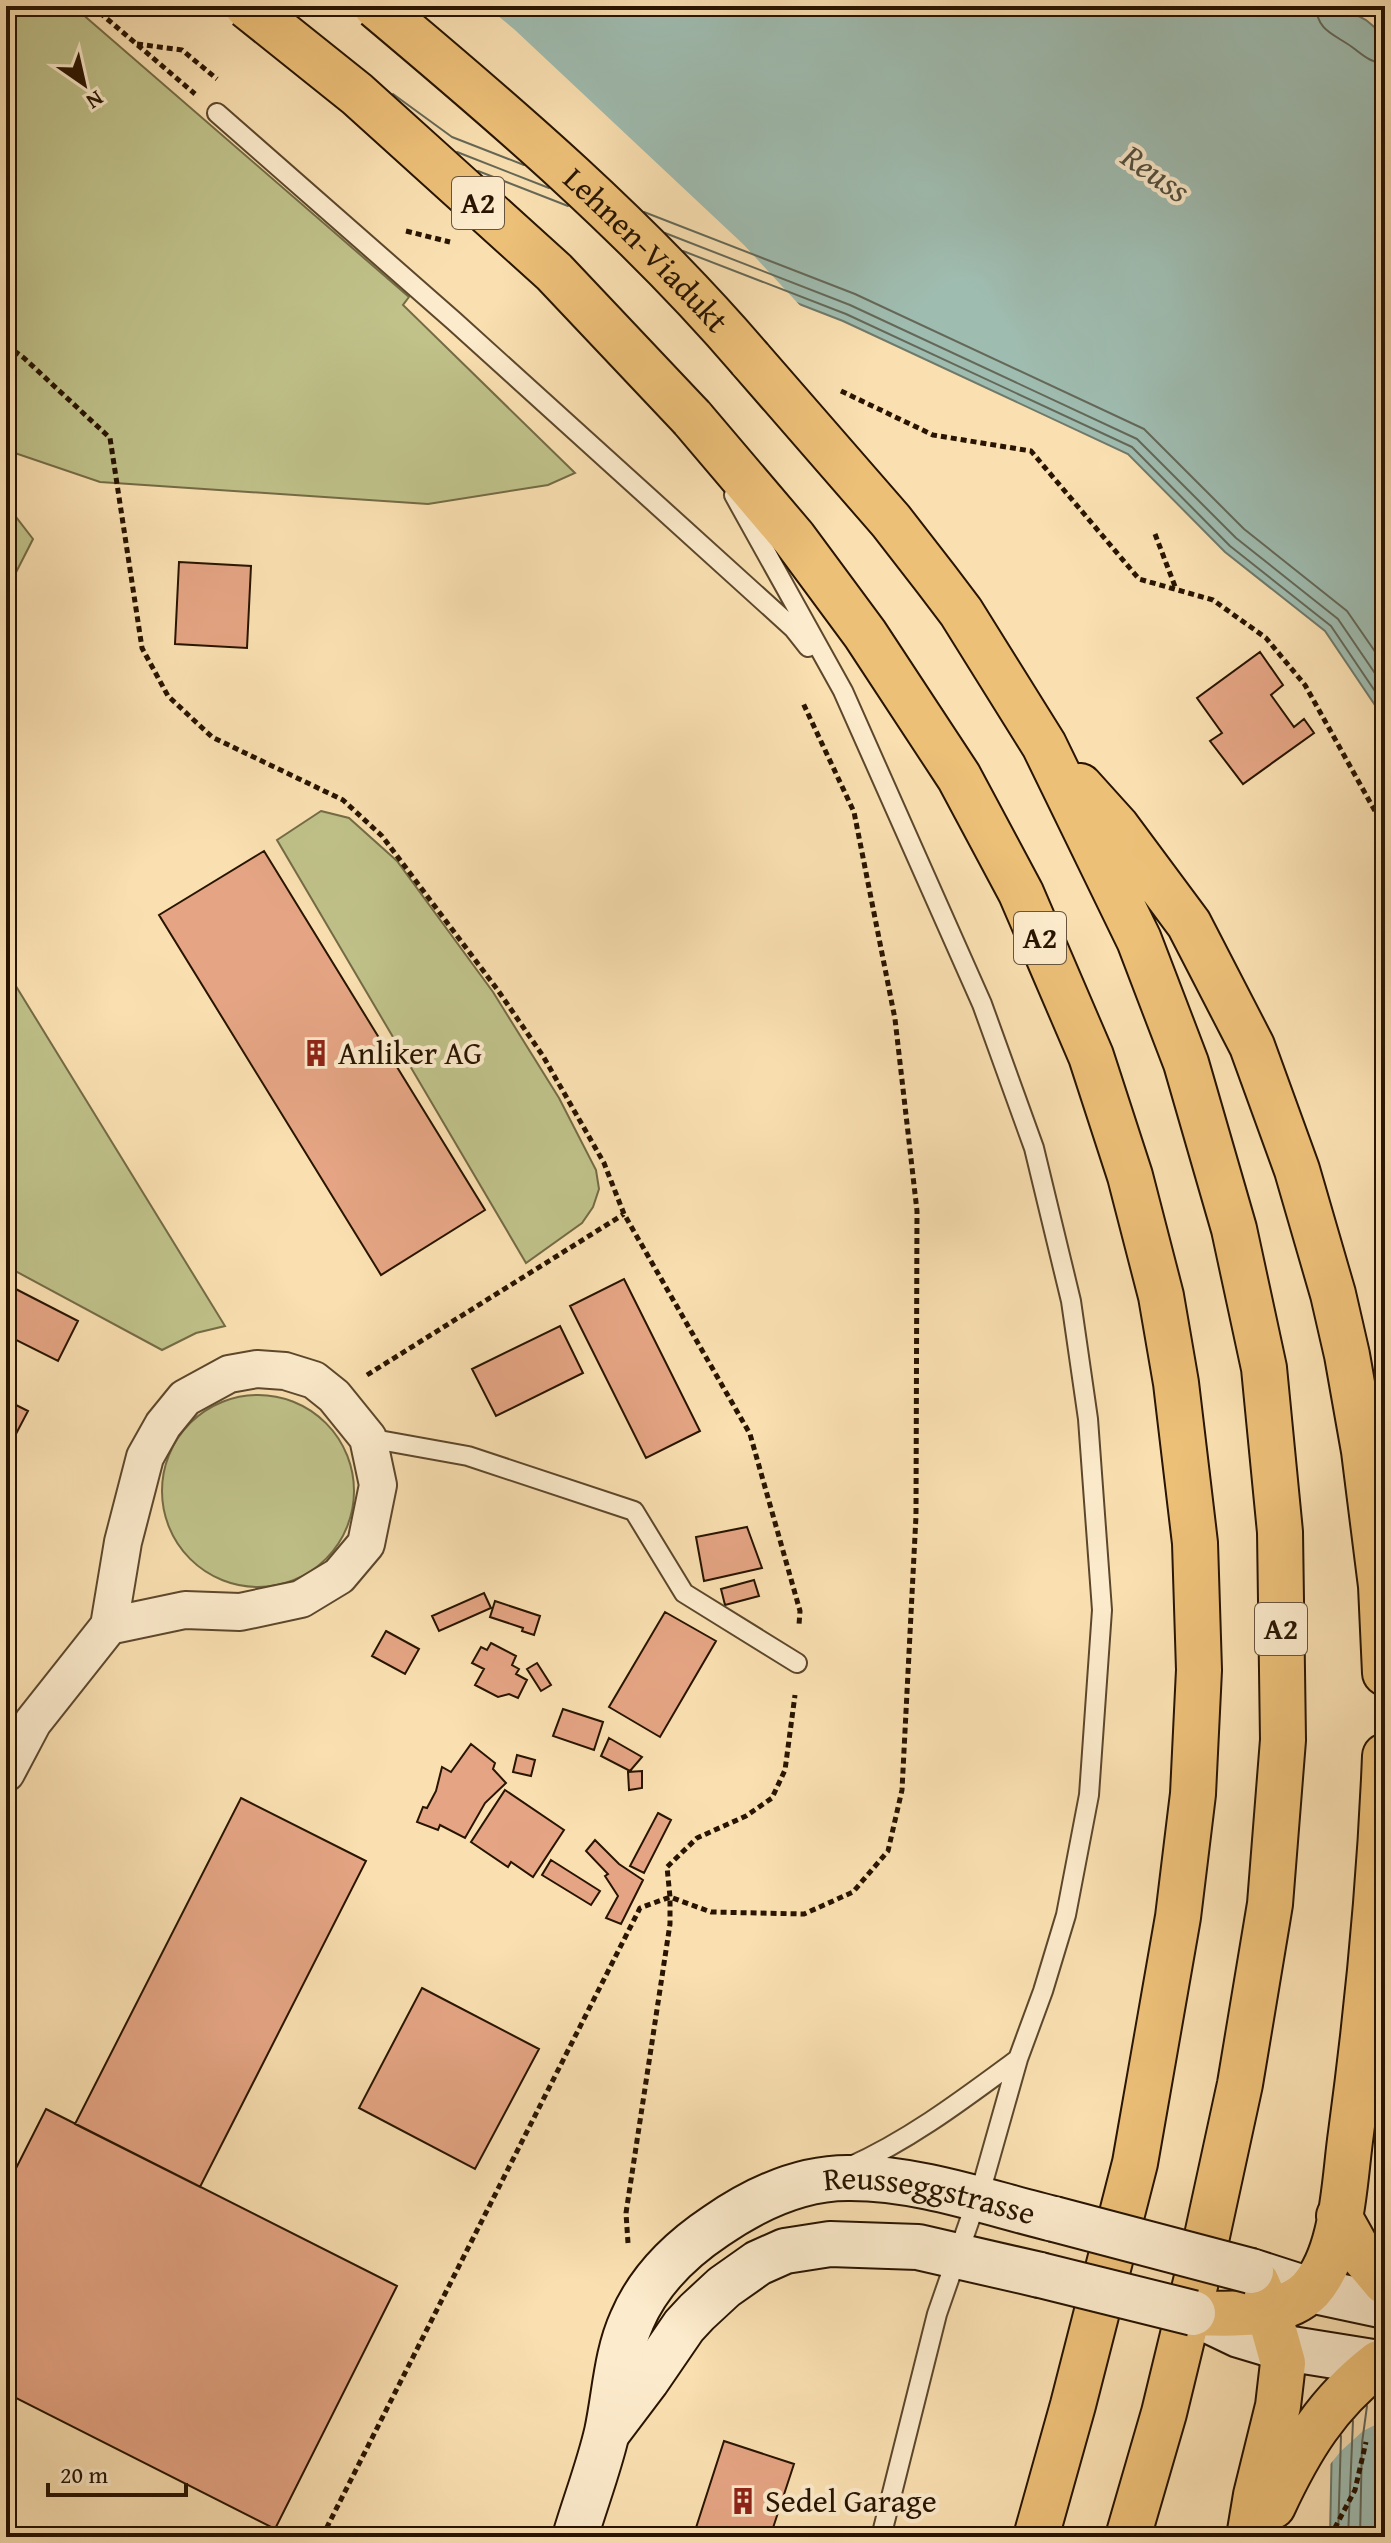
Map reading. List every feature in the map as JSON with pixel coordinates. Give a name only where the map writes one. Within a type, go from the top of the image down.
[{"type":"highway","name":"A2","points":[[247,6],[357,94],[554,272],[692,418],[794,538],[865,634],[959,777],[1021,893],[1091,1056],[1130,1176],[1161,1296],[1176,1383],[1195,1543],[1199,1670],[1191,1810],[1178,1917],[1135,2163],[1036,2537]]},
{"type":"highway","name":"Lehnen-Viadukt","points":[[376,6],[558,163],[657,259],[734,341],[891,521],[961,612],[1044,745]]},
{"type":"highway","name":"A2","points":[[1044,745],[1139,940],[1186,1063],[1234,1229],[1264,1368],[1280,1532],[1283,1740],[1270,1904],[1240,2084],[1207,2236],[1164,2413],[1128,2537]]},
{"type":"highway","points":[[1044,745],[1117,827],[1189,924],[1252,1046],[1297,1170],[1333,1294],[1347,1355],[1364,1451],[1381,1586],[1385,1673]]},
{"type":"highway","points":[[1310,2290],[1331,2253],[1339,2216],[1372,1962],[1385,1756]]},
{"type":"highway","points":[[1339,2216],[1358,2250],[1385,2282]]},
{"type":"highway","points":[[1193,2313],[1241,2315],[1266,2309],[1283,2363],[1282,2383],[1249,2537]]},
{"type":"highway","points":[[1258,2537],[1295,2458],[1340,2397],[1382,2364]]},
{"type":"main road","name":"Reusseggstrasse","points":[[575,2537],[607,2434],[619,2363],[631,2321],[654,2281],[702,2235],[732,2215],[772,2195],[814,2182],[851,2177],[913,2184],[1054,2219],[1266,2309],[1382,2364]]},
{"type":"main road","name":"Reusseggstrasse","points":[[607,2434],[684,2326],[724,2287],[758,2263],[785,2251],[830,2244],[918,2247],[958,2254],[1193,2313]]},
{"type":"main road","name":"Reusseggstrasse","points":[[1266,2309],[1310,2290],[1385,2306]]},
{"type":"street","points":[[6,1773],[33,1722],[109,1626],[123,1542],[145,1457],[163,1425],[185,1398],[229,1374],[257,1369],[285,1371],[314,1380],[334,1396],[368,1438],[378,1485],[366,1544],[339,1576],[301,1599],[240,1612],[185,1610],[109,1626]]},
{"type":"lane","points":[[217,113],[454,321],[793,628],[843,691]]},
{"type":"lane","points":[[692,418],[843,691],[982,1004],[1034,1148],[1071,1301],[1088,1419],[1102,1610],[1089,1795],[1066,1915],[1018,2059],[977,2200],[937,2314],[881,2537]]},
{"type":"lane","points":[[368,1438],[468,1456],[634,1511],[684,1593],[797,1663]]},
{"type":"lane","points":[[814,2182],[856,2164],[906,2135],[965,2098],[1018,2059]]},
{"type":"path","points":[[92,6],[217,113]]},
{"type":"path","points":[[1373,6],[1385,14]]},
{"type":"path","points":[[396,224],[407,232],[454,243]]},
{"type":"path","points":[[6,345],[110,438],[142,648],[168,696],[212,737],[343,800],[382,836],[497,989],[543,1056],[604,1163],[624,1214],[750,1434],[800,1611],[795,1709],[785,1770],[772,1798],[746,1816],[697,1838],[667,1867],[670,1924],[626,2213],[629,2255]]},
{"type":"path","points":[[839,390],[933,435],[1031,451],[1139,579],[1213,600],[1266,638],[1305,685],[1385,829]]},
{"type":"path","points":[[1155,534],[1176,589]]},
{"type":"path","points":[[322,2537],[640,1908],[670,1897],[711,1912],[804,1914],[853,1892],[888,1851],[902,1790],[916,1516],[917,1211],[895,1019],[854,812],[803,703]]},
{"type":"path","points":[[361,1379],[624,1214]]},
{"type":"path","points":[[1330,2537],[1355,2490],[1367,2440]]},
{"type":"green space","points":[[6,6],[73,6],[409,297],[403,305],[575,473],[548,485],[428,504],[100,482],[6,450]]},
{"type":"green space","points":[[6,504],[33,539],[6,592]]},
{"type":"green space","points":[[321,811],[349,818],[397,861],[493,992],[559,1098],[596,1170],[599,1189],[593,1207],[582,1223],[526,1263],[277,840]]},
{"type":"green space","points":[[14,983],[225,1326],[196,1333],[162,1350],[6,1266],[6,988]]},
{"type":"green space","points":[[258,1395],[295,1402],[326,1423],[347,1454],[354,1491],[347,1528],[326,1559],[295,1580],[258,1587],[221,1580],[190,1559],[169,1528],[162,1491],[169,1454],[190,1423],[221,1402]]},
{"type":"water","name":"Reuss","points":[[221,6],[1340,6],[1366,20],[1385,36],[1385,720],[1325,631],[1225,552],[1128,454],[843,321],[438,164]]},
{"type":"water","points":[[1385,2276],[1385,2537],[1330,2537],[1332,2440]]},
{"type":"pier","points":[[217,6],[486,6],[744,245],[805,311],[436,167]]},
{"type":"pier","points":[[1385,2272],[1385,2420],[1363,2431],[1327,2468],[1341,2339]]},
{"type":"building","points":[[179,562],[251,566],[247,648],[175,644]]},
{"type":"building","points":[[1260,652],[1283,685],[1271,695],[1294,727],[1304,719],[1314,733],[1243,784],[1210,741],[1222,733],[1197,698]]},
{"type":"building","name":"Anliker AG","points":[[264,851],[485,1210],[381,1275],[159,915]]},
{"type":"building","points":[[624,1279],[700,1431],[646,1458],[570,1306]]},
{"type":"building","points":[[6,1284],[78,1321],[58,1361],[6,1335]]},
{"type":"building","points":[[560,1326],[583,1373],[496,1416],[472,1369]]},
{"type":"building","points":[[6,1400],[28,1411],[6,1453]]},
{"type":"building","points":[[747,1527],[762,1568],[704,1581],[696,1537]]},
{"type":"building","points":[[754,1580],[759,1596],[725,1605],[721,1589]]},
{"type":"building","points":[[484,1593],[491,1608],[439,1631],[432,1616]]},
{"type":"building","points":[[495,1601],[540,1616],[534,1635],[490,1617]]},
{"type":"building","points":[[665,1612],[716,1641],[660,1737],[609,1707]]},
{"type":"building","points":[[386,1631],[419,1649],[405,1674],[372,1656]]},
{"type":"building","points":[[491,1643],[516,1656],[512,1665],[519,1669],[516,1674],[527,1680],[518,1698],[509,1694],[498,1697],[475,1685],[484,1669],[472,1663],[481,1647],[487,1650]]},
{"type":"building","points":[[537,1663],[551,1685],[541,1691],[527,1669]]},
{"type":"building","points":[[563,1709],[603,1722],[594,1750],[553,1736]]},
{"type":"building","points":[[609,1738],[642,1757],[630,1771],[601,1756]]},
{"type":"building","points":[[471,1744],[495,1763],[493,1769],[506,1783],[485,1803],[465,1838],[440,1825],[438,1830],[417,1822],[423,1807],[427,1808],[436,1791],[442,1767],[451,1772]]},
{"type":"building","points":[[517,1755],[535,1760],[531,1776],[513,1772]]},
{"type":"building","points":[[642,1771],[642,1788],[629,1790],[628,1772]]},
{"type":"building","points":[[505,1790],[564,1830],[533,1877],[511,1862],[508,1867],[471,1842]]},
{"type":"building","points":[[241,1798],[366,1861],[200,2187],[75,2124]]},
{"type":"building","points":[[658,1813],[671,1820],[644,1873],[630,1866]]},
{"type":"building","points":[[595,1840],[619,1864],[643,1880],[621,1924],[606,1918],[618,1896],[605,1876],[608,1874],[586,1851]]},
{"type":"building","points":[[551,1860],[600,1891],[591,1905],[542,1875]]},
{"type":"building","points":[[422,1988],[539,2049],[475,2169],[359,2108]]},
{"type":"building","points":[[46,2109],[397,2286],[275,2529],[6,2393],[6,2188]]},
{"type":"building","name":"Sedel Garage","points":[[724,2441],[794,2464],[770,2537],[693,2537]]},
{"type":"place","name":"Anliker AG","points":[[316,1053]]},
{"type":"place","name":"Sedel Garage","points":[[743,2501]]}]
